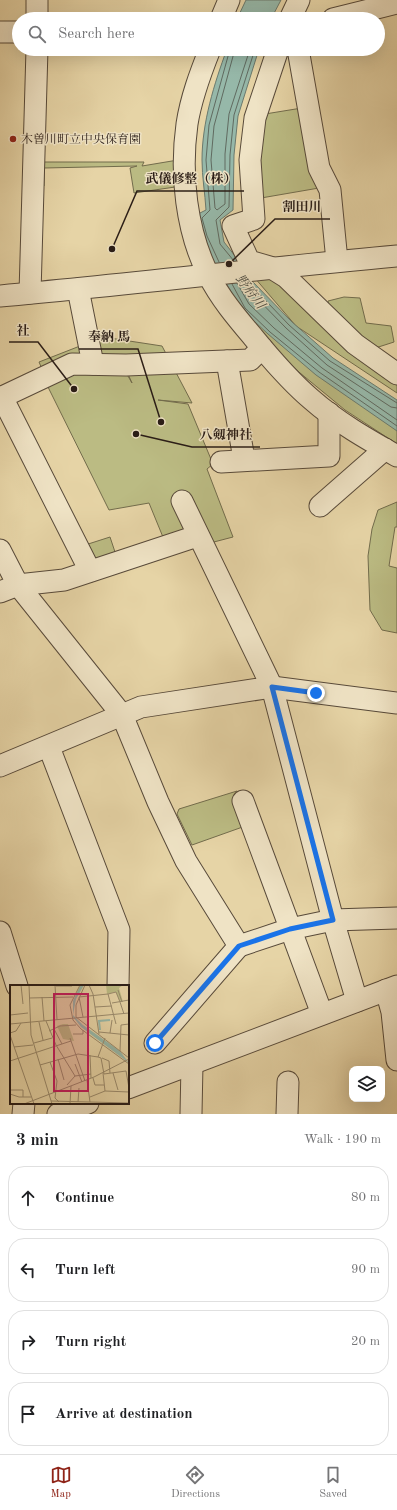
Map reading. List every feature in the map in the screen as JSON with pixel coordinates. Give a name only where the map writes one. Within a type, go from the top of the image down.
[{"type":"street","points":[[37,0],[37,12]]},
{"type":"street","points":[[224,12],[229,0]]},
{"type":"street","points":[[293,12],[299,0]]},
{"type":"street","points":[[362,12],[397,3]]},
{"type":"street","points":[[0,32],[12,32]]},
{"type":"street","points":[[30,293],[37,56]]},
{"type":"street","points":[[207,56],[196,86],[187,125],[185,177],[187,202],[198,252],[212,275],[218,292],[262,348],[311,399],[349,428],[391,452],[320,506]]},
{"type":"street","points":[[276,56],[255,118],[250,160],[254,219],[234,226],[250,261],[270,267],[286,277],[355,344],[397,374]]},
{"type":"street","points":[[299,56],[319,168],[330,190],[337,261]]},
{"type":"street","points":[[0,296],[212,275],[270,267],[397,256]]},
{"type":"street","points":[[78,289],[93,364]]},
{"type":"street","points":[[90,571],[1,397],[72,364],[250,360],[262,348]]},
{"type":"street","points":[[227,361],[244,459]]},
{"type":"street","points":[[221,462],[244,459],[329,456],[329,413]]},
{"type":"street","points":[[182,501],[197,536],[272,687],[333,920],[357,1001]]},
{"type":"street","points":[[9,588],[64,580],[197,536]]},
{"type":"street","points":[[0,550],[9,588],[122,716],[158,802],[186,861],[239,946]]},
{"type":"street","points":[[0,766],[49,747],[141,707],[272,687],[397,703]]},
{"type":"street","points":[[49,747],[119,930],[118,985]]},
{"type":"street","points":[[243,801],[322,1014]]},
{"type":"street","points":[[155,1043],[239,946],[290,929],[333,920],[397,918]]},
{"type":"street","points":[[0,932],[17,985]]},
{"type":"street","points":[[129,1088],[392,988],[392,1012],[397,1060]]},
{"type":"street","points":[[191,1114],[192,1064]]},
{"type":"street","points":[[287,1114],[288,1082]]},
{"type":"street","points":[[23,1114],[24,1104]]},
{"type":"street","points":[[58,1114],[85,1104]]},
{"type":"green space","points":[[308,107],[319,188],[261,198],[255,161],[265,114]]},
{"type":"green space","points":[[178,160],[182,186],[134,193],[130,168],[137,166],[44,168],[44,186],[39,186],[40,162],[144,162],[142,166]]},
{"type":"green space","points":[[274,270],[330,319],[328,301],[344,297],[360,298],[366,323],[391,326],[394,342],[366,351],[397,372],[397,393],[296,326],[254,277]]},
{"type":"green space","points":[[222,278],[242,310],[397,430],[397,444],[345,410],[260,340],[216,279]]},
{"type":"green space","points":[[103,337],[162,346],[192,403],[158,400],[188,404],[213,464],[207,469],[233,537],[187,549],[184,536],[165,542],[149,503],[109,510],[46,383],[74,371],[125,371],[132,383],[124,365],[72,364],[45,376],[39,362]]},
{"type":"green space","points":[[397,502],[397,527],[395,527],[389,566],[397,568],[397,633],[382,630],[370,610],[368,556],[372,529],[378,510]]},
{"type":"green space","points":[[110,537],[118,561],[90,571],[82,546]]},
{"type":"green space","points":[[237,791],[251,824],[192,845],[177,814],[179,809]]},
{"type":"water","points":[[246,0],[281,0],[275,12],[240,12]]},
{"type":"water","name":"野府川","points":[[225,56],[257,56],[238,116],[234,155],[233,210],[220,220],[224,242],[239,261],[251,280],[292,322],[333,358],[397,400],[397,431],[316,375],[242,310],[213,261],[203,237],[198,214],[206,210],[202,173],[204,132],[213,90]]},
{"type":"place","name":"木曽川町立中央保育園","points":[[13,139]]},
{"type":"place","name":"武儀修整（株）","points":[[112,249]]},
{"type":"place","name":"割田川","points":[[229,264]]},
{"type":"place","name":"社","points":[[74,389]]},
{"type":"place","name":"奉納 馬","points":[[161,422]]},
{"type":"place","name":"八剱神社","points":[[136,434]]},
{"type":"route","points":[[155,1043],[239,946],[290,929],[333,920],[272,687],[316,693]]}]
